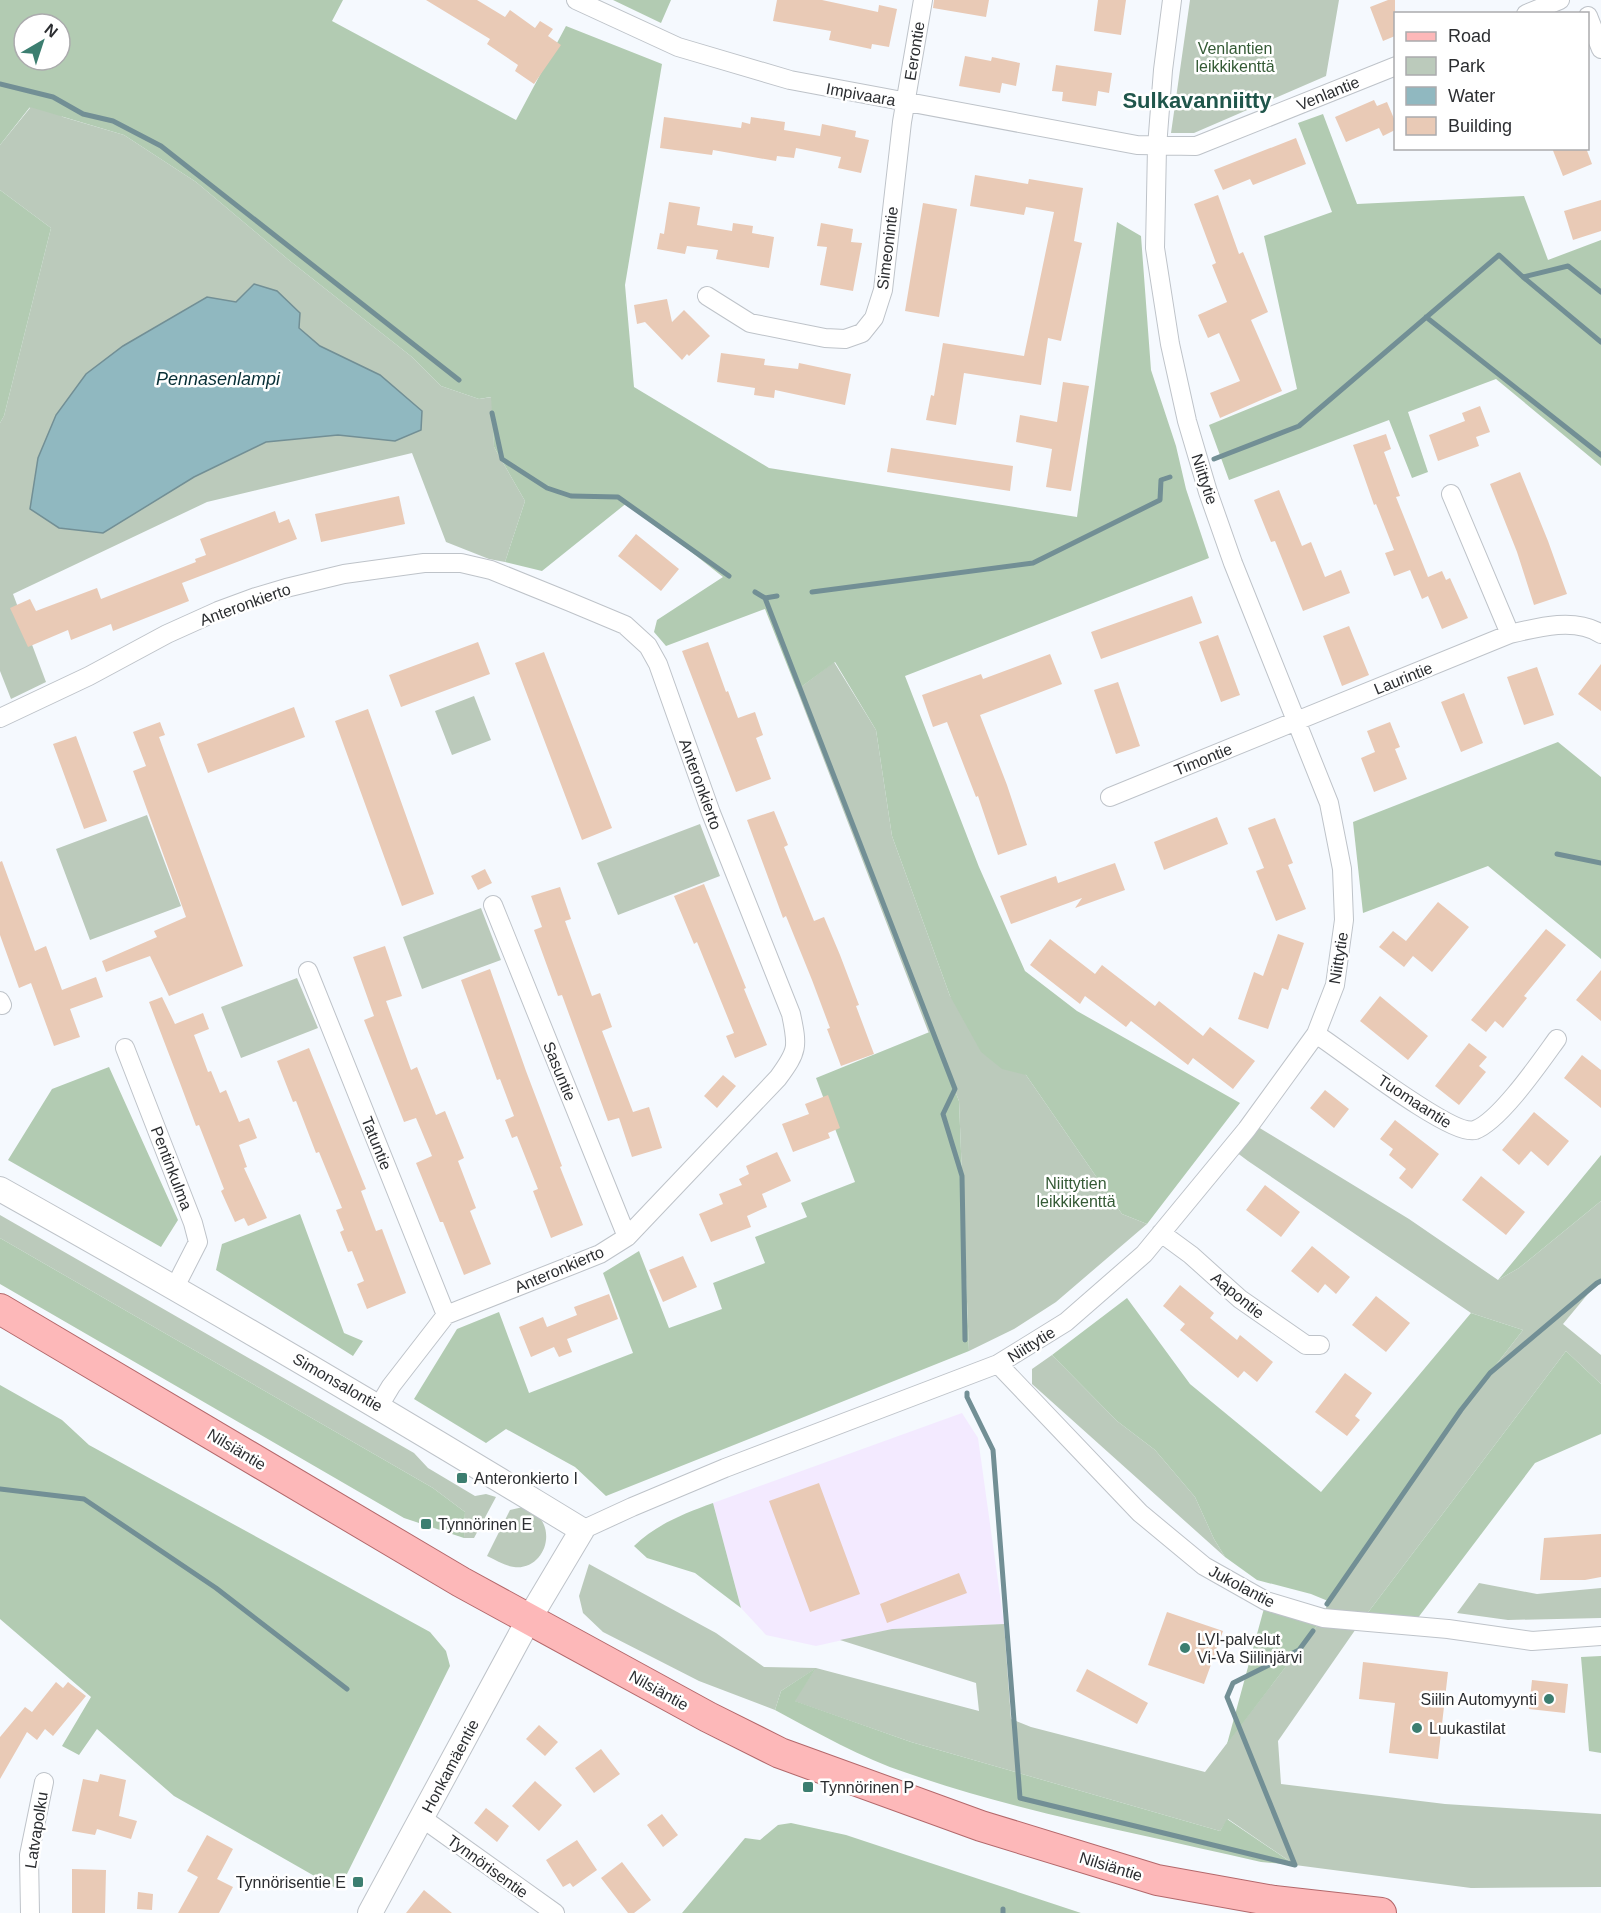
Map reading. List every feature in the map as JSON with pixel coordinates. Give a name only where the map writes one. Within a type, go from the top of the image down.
[{"type":"main road","name":"Nilsiäntie","points":[[0,1309],[461,1582],[708,1717],[780,1753],[981,1826],[1157,1880],[1274,1900],[1371,1912]]},
{"type":"street","name":"Impivaara","points":[[576,0],[678,47],[789,80],[1137,146],[1157,147]]},
{"type":"street","name":"Eerontie","points":[[906,102],[923,0]]},
{"type":"street","name":"Niittytie","points":[[582,1530],[725,1468],[998,1364],[1066,1322],[1144,1254],[1247,1129],[1316,1034],[1335,985],[1344,920],[1342,868],[1329,803],[1233,563],[1208,492],[1186,421],[1170,344],[1155,248],[1157,147],[1163,70],[1172,0]]},
{"type":"street","points":[[1531,12],[1560,0]]},
{"type":"street","points":[[1589,20],[1601,49]]},
{"type":"street","name":"Venlantie","points":[[1157,147],[1196,146],[1394,66]]},
{"type":"street","name":"Simeonintie","points":[[707,296],[750,324],[825,338],[845,339],[862,333],[874,318],[883,290],[906,102]]},
{"type":"street","points":[[1451,494],[1510,634]]},
{"type":"street","name":"Anteronkierto","points":[[0,718],[89,676],[167,634],[218,611],[286,588],[357,571],[424,563],[461,563],[501,574],[625,626],[648,646],[658,664],[711,813],[790,1014],[796,1042],[793,1059],[778,1078],[627,1237],[600,1254],[446,1315]]},
{"type":"street","name":"Laurintie","points":[[1296,721],[1510,634],[1549,624],[1592,628],[1601,634]]},
{"type":"street","name":"Timontie","points":[[1110,797],[1296,721]]},
{"type":"street","name":"Sasuntie","points":[[493,905],[627,1237]]},
{"type":"street","name":"Tatuntie","points":[[308,971],[446,1315]]},
{"type":"street","name":"Tuomaantie","points":[[1316,1034],[1434,1116],[1456,1128],[1473,1130],[1485,1124],[1509,1102],[1557,1039]]},
{"type":"street","name":"Pentinkulma","points":[[125,1048],[193,1223],[198,1242],[175,1287]]},
{"type":"street","name":"Simonsalontie","points":[[0,1190],[175,1287],[379,1406],[582,1530]]},
{"type":"street","name":"Aapontie","points":[[1161,1233],[1191,1255],[1240,1299],[1306,1345],[1320,1346]]},
{"type":"street","points":[[379,1406],[391,1386],[446,1315]]},
{"type":"street","name":"Jukolantie","points":[[998,1364],[1140,1512],[1204,1566],[1266,1601],[1323,1618],[1448,1629],[1532,1641],[1601,1636]]},
{"type":"street","points":[[529,1619],[582,1530]]},
{"type":"street","name":"Honkamäentie","points":[[370,1913],[529,1619]]},
{"type":"street","name":"Latvapolku","points":[[30,1913],[29,1855],[44,1782]]},
{"type":"street","name":"Tynnörisentie","points":[[422,1818],[555,1913]]},
{"type":"shaded area","points":[[962,1413],[978,1438],[1004,1624],[892,1629],[816,1646],[766,1635],[741,1608],[713,1503]]},
{"type":"green space","points":[[0,0],[343,0],[332,21],[516,120],[566,26],[662,64],[625,285],[634,387],[769,468],[1077,517],[1117,222],[1141,236],[1151,370],[1209,558],[905,676],[979,867],[1025,971],[1077,1011],[1240,1103],[1147,1224],[1122,1214],[1026,1075],[1002,1069],[981,1052],[950,996],[892,836],[876,730],[835,662],[797,690],[765,609],[666,646],[654,632],[657,620],[723,577],[628,502],[542,571],[505,562],[525,501],[494,447],[491,397],[479,399],[441,386],[412,357],[290,261],[196,182],[124,135],[30,107],[0,145]]},
{"type":"green space","points":[[613,0],[671,0],[661,23]]},
{"type":"green space","name":"Venlantien leikkikenttä","points":[[1190,0],[1339,0],[1326,76],[1194,133],[1171,133]]},
{"type":"green space","points":[[0,77],[63,117],[124,135],[196,182],[290,261],[412,357],[441,386],[479,399],[492,397],[494,447],[525,501],[505,562],[489,559],[446,542],[412,453],[207,502],[13,594],[46,682],[11,699],[0,671],[0,423],[4,416],[51,228],[0,190],[0,145],[30,108]]},
{"type":"green space","points":[[1323,114],[1357,204],[1524,196],[1548,260],[1601,240],[1601,466],[1496,379],[1408,412],[1428,472],[1412,478],[1389,420],[1229,480],[1209,425],[1297,389],[1264,236],[1332,212],[1298,123]]},
{"type":"green space","points":[[0,190],[51,228],[4,416],[0,423]]},
{"type":"green space","name":"Niittytien leikkikenttä","points":[[834,662],[876,730],[892,836],[950,996],[1026,1075],[1122,1214],[1147,1224],[1056,1302],[1014,1329],[969,1351],[959,1101],[932,1031],[929,1033],[928,1031],[797,690]]},
{"type":"green space","points":[[474,696],[491,740],[452,755],[435,711]]},
{"type":"green space","points":[[1558,742],[1601,777],[1601,959],[1488,866],[1363,913],[1353,822]]},
{"type":"green space","points":[[147,815],[181,906],[90,940],[56,849]]},
{"type":"green space","points":[[700,824],[720,876],[618,915],[597,863]]},
{"type":"green space","points":[[481,908],[501,960],[422,989],[403,937]]},
{"type":"green space","points":[[297,978],[318,1028],[241,1058],[221,1007]]},
{"type":"green space","points":[[932,1031],[959,1101],[969,1351],[606,1496],[575,1467],[506,1429],[486,1443],[414,1399],[457,1329],[499,1312],[529,1393],[633,1353],[603,1273],[639,1251],[669,1328],[722,1309],[713,1283],[765,1263],[755,1237],[807,1217],[801,1203],[855,1182],[816,1078]]},
{"type":"green space","points":[[109,1067],[178,1220],[161,1247],[8,1160],[52,1089]]},
{"type":"green space","points":[[1258,1127],[1409,1219],[1498,1280],[1519,1268],[1601,1201],[1601,1281],[1563,1324],[1601,1355],[1601,1384],[1566,1351],[1360,1623],[1278,1741],[1281,1784],[1445,1804],[1601,1814],[1601,1887],[1471,1888],[1295,1865],[1228,1819],[1220,1831],[911,1742],[794,1701],[815,1669],[781,1691],[775,1710],[699,1681],[603,1632],[583,1613],[579,1596],[589,1564],[716,1633],[764,1667],[816,1668],[979,1711],[976,1683],[840,1640],[892,1629],[1004,1624],[1011,1719],[1031,1727],[1205,1772],[1323,1618],[1328,1601],[1461,1410],[1523,1330],[1471,1313],[1236,1152]]},
{"type":"green space","points":[[1601,1155],[1601,1201],[1519,1268],[1498,1280]]},
{"type":"green space","points":[[300,1214],[344,1333],[363,1341],[353,1356],[216,1270],[222,1244]]},
{"type":"green space","points":[[0,1215],[414,1453],[428,1468],[475,1496],[486,1494],[496,1497],[474,1538],[464,1538],[465,1512],[433,1488],[0,1238]]},
{"type":"green space","points":[[0,1238],[433,1488],[465,1512],[464,1538],[404,1518],[0,1284]]},
{"type":"green space","points":[[1127,1298],[1190,1384],[1321,1492],[1471,1313],[1523,1330],[1461,1410],[1328,1601],[1311,1594],[1257,1580],[1225,1557],[1195,1497],[1155,1450],[1117,1421],[1052,1355]]},
{"type":"green space","points":[[1566,1351],[1601,1384],[1601,1434],[1535,1463],[1411,1627],[1360,1623]]},
{"type":"green space","points":[[1052,1355],[1117,1421],[1155,1450],[1195,1497],[1225,1557],[1032,1384],[1032,1369]]},
{"type":"green space","points":[[0,1385],[62,1420],[89,1445],[430,1632],[446,1651],[450,1666],[339,1890],[174,1796],[97,1729],[79,1755],[62,1746],[91,1697],[0,1619]]},
{"type":"green space","points":[[713,1503],[741,1608],[695,1573],[647,1558],[634,1546],[661,1526]]},
{"type":"green space","points":[[523,1507],[542,1521],[546,1537],[542,1553],[531,1564],[523,1567],[507,1565],[487,1556],[510,1510]]},
{"type":"green space","points":[[1479,1583],[1537,1594],[1601,1588],[1601,1618],[1508,1620],[1457,1613]]},
{"type":"green space","points":[[1266,1601],[1323,1618],[1227,1744]]},
{"type":"green space","points":[[1601,1656],[1601,1753],[1589,1751],[1581,1657]]},
{"type":"green space","points":[[816,1668],[795,1701],[911,1742],[1220,1831],[1227,1819],[1295,1865],[1261,1862],[1038,1811],[950,1787],[873,1760],[775,1710],[781,1691]]},
{"type":"green space","points":[[791,1823],[846,1835],[1081,1913],[682,1913],[745,1838],[760,1840],[778,1825]]},
{"type":"water","name":"Pennasenlampi","points":[[254,284],[277,291],[300,313],[299,328],[320,346],[380,375],[422,411],[421,430],[395,441],[338,435],[266,442],[194,477],[103,533],[59,528],[30,509],[38,458],[56,415],[86,374],[123,346],[207,297],[236,302]]},
{"type":"building","points":[[426,0],[477,0],[505,17],[510,10],[535,28],[540,21],[553,29],[548,36],[561,45],[534,84],[515,71],[518,65],[487,44],[490,39]]},
{"type":"building","points":[[777,0],[822,0],[878,12],[879,5],[897,9],[889,47],[872,44],[871,49],[829,40],[831,31],[773,21]]},
{"type":"building","points":[[934,0],[989,0],[986,17],[933,8]]},
{"type":"building","points":[[1098,0],[1126,0],[1121,35],[1094,31]]},
{"type":"building","points":[[1388,0],[1395,0],[1394,36],[1383,41],[1370,7]]},
{"type":"building","points":[[965,56],[991,61],[992,57],[1020,63],[1016,86],[1002,83],[1000,93],[959,86]]},
{"type":"building","points":[[1056,65],[1112,73],[1109,93],[1098,91],[1096,106],[1062,101],[1063,92],[1052,91]]},
{"type":"building","points":[[1374,100],[1377,106],[1387,102],[1394,119],[1394,130],[1383,136],[1379,128],[1346,142],[1335,117]]},
{"type":"building","points":[[664,117],[741,128],[742,122],[750,124],[751,117],[785,122],[784,130],[820,136],[822,124],[856,131],[855,137],[869,140],[861,173],[838,168],[841,157],[796,148],[794,158],[777,156],[776,161],[713,150],[712,155],[660,148]]},
{"type":"building","points":[[1296,138],[1306,164],[1253,185],[1250,179],[1223,190],[1214,170]]},
{"type":"building","points":[[1553,150],[1587,150],[1592,164],[1563,176]]},
{"type":"building","points":[[975,175],[1028,184],[1029,179],[1083,188],[1074,241],[1082,243],[1061,341],[1048,338],[1041,385],[964,373],[956,425],[926,420],[931,395],[934,396],[943,343],[1024,356],[1054,212],[1026,207],[1024,215],[970,206]]},
{"type":"building","points":[[1218,195],[1239,254],[1243,252],[1268,312],[1251,320],[1282,391],[1220,418],[1210,393],[1240,381],[1219,333],[1208,338],[1198,315],[1227,302],[1212,265],[1216,263],[1194,204]]},
{"type":"building","points":[[1601,200],[1601,231],[1573,240],[1564,211]]},
{"type":"building","points":[[669,202],[700,207],[697,225],[732,231],[733,223],[753,226],[752,233],[774,237],[769,268],[716,259],[718,250],[687,246],[685,254],[657,249],[660,233],[664,234]]},
{"type":"building","points":[[923,203],[957,209],[939,317],[905,311]]},
{"type":"building","points":[[821,223],[853,229],[851,242],[862,243],[853,291],[820,285],[827,247],[817,246]]},
{"type":"building","points":[[667,299],[672,322],[684,310],[710,336],[682,360],[645,322],[637,324],[634,305]]},
{"type":"building","points":[[721,353],[765,359],[764,365],[798,369],[799,363],[851,374],[845,405],[775,390],[774,398],[754,395],[755,388],[717,382]]},
{"type":"building","points":[[1063,382],[1089,386],[1071,491],[1046,487],[1052,449],[1016,442],[1020,415],[1057,422]]},
{"type":"building","points":[[1480,406],[1490,432],[1476,437],[1479,446],[1438,461],[1429,435],[1465,421],[1462,413]]},
{"type":"building","points":[[1386,434],[1391,449],[1384,452],[1400,496],[1396,497],[1428,577],[1442,571],[1446,580],[1450,578],[1468,618],[1442,629],[1428,596],[1422,599],[1410,570],[1394,576],[1385,553],[1394,550],[1376,504],[1374,505],[1353,445]]},
{"type":"building","points":[[891,448],[1013,466],[1010,491],[887,472]]},
{"type":"building","points":[[1520,472],[1567,594],[1534,605],[1517,552],[1490,484]]},
{"type":"building","points":[[1279,490],[1302,546],[1311,542],[1325,577],[1341,570],[1350,593],[1303,611],[1275,541],[1271,542],[1254,500]]},
{"type":"building","points":[[399,496],[405,524],[321,542],[315,514]]},
{"type":"building","points":[[275,511],[279,523],[289,519],[297,539],[182,583],[189,601],[113,631],[111,624],[71,640],[68,630],[28,647],[10,608],[30,599],[36,611],[97,588],[101,599],[196,562],[195,559],[206,555],[200,539]]},
{"type":"building","points":[[636,534],[679,569],[661,591],[618,556]]},
{"type":"building","points":[[1192,596],[1202,623],[1101,659],[1091,632]]},
{"type":"building","points":[[1349,626],[1369,675],[1342,686],[1323,636]]},
{"type":"building","points":[[1218,635],[1240,695],[1221,702],[1199,642]]},
{"type":"building","points":[[478,642],[490,674],[401,707],[389,675]]},
{"type":"building","points":[[708,642],[738,718],[755,712],[763,735],[756,738],[771,779],[736,792],[682,651]]},
{"type":"building","points":[[544,652],[612,828],[582,840],[515,663]]},
{"type":"building","points":[[1050,654],[1062,684],[980,715],[1027,845],[998,855],[978,796],[976,797],[947,722],[933,727],[922,695],[981,674],[983,679]]},
{"type":"building","points":[[1601,664],[1601,711],[1578,694]]},
{"type":"building","points":[[1537,667],[1554,715],[1524,725],[1507,677]]},
{"type":"building","points":[[1118,682],[1140,746],[1116,754],[1094,690]]},
{"type":"building","points":[[1464,693],[1483,743],[1461,752],[1441,702]]},
{"type":"building","points":[[294,707],[305,737],[208,773],[197,744]]},
{"type":"building","points":[[368,709],[434,894],[402,906],[335,721]]},
{"type":"building","points":[[160,722],[165,735],[159,737],[243,966],[169,996],[150,956],[106,972],[102,961],[157,937],[154,931],[186,917],[133,771],[146,766],[133,732]]},
{"type":"building","points":[[1390,722],[1400,747],[1395,749],[1407,779],[1374,792],[1361,758],[1375,752],[1367,731]]},
{"type":"building","points":[[76,736],[107,821],[84,829],[53,744]]},
{"type":"building","points":[[774,811],[788,845],[784,847],[814,921],[824,917],[840,955],[874,1054],[841,1066],[812,980],[786,916],[783,918],[747,820]]},
{"type":"building","points":[[1217,817],[1228,844],[1164,870],[1154,842]]},
{"type":"building","points":[[1275,818],[1293,863],[1288,865],[1306,909],[1276,921],[1256,871],[1264,868],[1248,828]]},
{"type":"building","points":[[2,861],[35,951],[46,946],[62,990],[96,977],[103,997],[70,1009],[80,1037],[54,1046],[31,983],[19,988],[0,935],[0,862]]},
{"type":"building","points":[[1115,863],[1125,890],[1075,908],[1082,898],[1011,924],[1000,896],[1056,876],[1058,883]]},
{"type":"building","points":[[485,869],[492,883],[478,890],[471,876]]},
{"type":"building","points":[[704,884],[767,1045],[735,1058],[726,1036],[734,1033],[697,942],[694,944],[674,896]]},
{"type":"building","points":[[560,887],[571,919],[565,921],[592,996],[600,993],[612,1027],[602,1031],[633,1112],[649,1107],[662,1148],[632,1157],[619,1118],[608,1121],[562,995],[558,996],[534,930],[542,927],[531,896]]},
{"type":"building","points":[[1438,902],[1469,927],[1432,972],[1413,956],[1404,967],[1379,947],[1393,931],[1406,941]]},
{"type":"building","points":[[1546,929],[1566,945],[1524,996],[1527,998],[1503,1028],[1495,1021],[1486,1032],[1471,1020]]},
{"type":"building","points":[[1278,934],[1304,943],[1288,990],[1282,988],[1268,1029],[1238,1019],[1254,972],[1263,976]]},
{"type":"building","points":[[1050,939],[1095,974],[1102,965],[1155,1006],[1159,1001],[1203,1036],[1210,1027],[1255,1061],[1233,1089],[1193,1058],[1188,1065],[1131,1021],[1126,1027],[1085,996],[1080,1004],[1030,965]]},
{"type":"building","points":[[385,946],[402,996],[386,1001],[411,1070],[417,1067],[436,1115],[445,1111],[464,1158],[458,1161],[476,1208],[470,1211],[491,1264],[464,1275],[416,1163],[432,1156],[416,1118],[404,1122],[364,1020],[374,1016],[353,957]]},
{"type":"building","points":[[490,969],[562,1166],[560,1167],[583,1225],[551,1238],[533,1191],[538,1189],[517,1136],[512,1138],[505,1120],[514,1116],[500,1079],[497,1080],[461,980]]},
{"type":"building","points":[[1601,970],[1601,1021],[1576,1000]]},
{"type":"building","points":[[1380,996],[1428,1036],[1408,1060],[1360,1021]]},
{"type":"building","points":[[162,997],[175,1024],[203,1013],[209,1029],[194,1035],[208,1072],[211,1071],[220,1093],[226,1090],[239,1122],[249,1118],[257,1138],[239,1145],[247,1167],[244,1168],[267,1218],[248,1226],[244,1218],[235,1222],[149,1002]]},
{"type":"building","points":[[1469,1043],[1487,1057],[1479,1066],[1486,1072],[1459,1105],[1435,1086]]},
{"type":"building","points":[[309,1048],[366,1189],[361,1191],[376,1231],[382,1229],[406,1293],[367,1309],[357,1284],[364,1281],[352,1251],[348,1252],[340,1232],[344,1230],[336,1210],[342,1208],[319,1152],[316,1153],[296,1101],[293,1102],[277,1061]]},
{"type":"building","points":[[1582,1055],[1601,1070],[1601,1108],[1564,1078]]},
{"type":"building","points":[[723,1075],[736,1086],[717,1108],[704,1096]]},
{"type":"building","points":[[1325,1090],[1349,1109],[1334,1128],[1310,1108]]},
{"type":"building","points":[[828,1095],[840,1128],[828,1133],[830,1138],[793,1152],[782,1124],[809,1114],[805,1104]]},
{"type":"building","points":[[1534,1112],[1569,1141],[1548,1166],[1531,1151],[1519,1165],[1502,1150]]},
{"type":"building","points":[[1395,1120],[1439,1154],[1412,1189],[1399,1178],[1406,1169],[1389,1155],[1393,1149],[1380,1139]]},
{"type":"building","points":[[777,1152],[791,1181],[762,1194],[767,1207],[747,1216],[751,1227],[711,1242],[699,1214],[723,1204],[719,1194],[742,1185],[739,1179],[749,1174],[746,1166]]},
{"type":"building","points":[[1481,1176],[1525,1212],[1506,1235],[1462,1200]]},
{"type":"building","points":[[1265,1185],[1300,1212],[1281,1237],[1246,1210]]},
{"type":"building","points":[[1312,1246],[1350,1277],[1336,1294],[1325,1284],[1318,1293],[1291,1271]]},
{"type":"building","points":[[683,1256],[697,1287],[663,1302],[649,1270]]},
{"type":"building","points":[[1180,1285],[1214,1313],[1210,1318],[1237,1340],[1240,1335],[1273,1362],[1257,1382],[1244,1371],[1238,1378],[1180,1330],[1185,1324],[1163,1306]]},
{"type":"building","points":[[609,1294],[618,1319],[567,1339],[572,1352],[559,1357],[554,1347],[531,1357],[519,1327],[543,1317],[547,1327],[577,1315],[574,1307]]},
{"type":"building","points":[[1376,1296],[1410,1323],[1386,1352],[1352,1325]]},
{"type":"building","points":[[1345,1373],[1372,1393],[1355,1416],[1360,1420],[1347,1436],[1315,1412]]},
{"type":"building","points":[[819,1483],[860,1594],[810,1612],[769,1501]]},
{"type":"building","points":[[1601,1534],[1601,1577],[1585,1580],[1540,1580],[1544,1538]]},
{"type":"building","points":[[959,1573],[967,1593],[887,1623],[880,1604]]},
{"type":"building","name":"LVI-palvelut Vi-Va Siilinjärvi","points":[[1167,1612],[1223,1631],[1204,1684],[1148,1665]]},
{"type":"building","name":"Luukastilat","points":[[1363,1662],[1448,1672],[1438,1759],[1389,1753],[1395,1703],[1359,1699]]},
{"type":"building","points":[[1087,1669],[1148,1703],[1137,1724],[1076,1691]]},
{"type":"building","points":[[1532,1680],[1568,1684],[1565,1713],[1529,1709]]},
{"type":"building","points":[[56,1682],[63,1688],[68,1682],[86,1696],[53,1736],[45,1729],[37,1740],[27,1732],[0,1779],[0,1737],[25,1707],[32,1712]]},
{"type":"building","points":[[539,1725],[558,1742],[545,1756],[526,1739]]},
{"type":"building","points":[[601,1749],[620,1774],[594,1793],[575,1768]]},
{"type":"building","points":[[100,1774],[126,1780],[119,1816],[137,1821],[131,1839],[97,1829],[95,1835],[72,1831],[83,1779],[98,1782]]},
{"type":"building","points":[[535,1781],[562,1805],[539,1831],[512,1806]]},
{"type":"building","points":[[486,1808],[509,1826],[497,1842],[474,1823]]},
{"type":"building","points":[[662,1814],[678,1835],[663,1847],[647,1825]]},
{"type":"building","points":[[207,1835],[233,1849],[217,1879],[233,1887],[219,1913],[178,1913],[198,1877],[187,1871]]},
{"type":"building","points":[[577,1840],[597,1870],[573,1887],[570,1883],[563,1887],[546,1860]]},
{"type":"building","points":[[622,1862],[651,1900],[634,1913],[628,1913],[601,1878]]},
{"type":"building","points":[[72,1869],[106,1870],[105,1913],[72,1913]]},
{"type":"building","points":[[424,1890],[452,1913],[406,1913]]},
{"type":"building","points":[[138,1892],[153,1894],[152,1910],[137,1909]]},
{"type":"waterway","points":[[0,84],[53,97],[83,114],[113,121],[161,146],[459,380]]},
{"type":"waterway","points":[[1214,459],[1299,426],[1499,255],[1523,277],[1568,266],[1601,292]]},
{"type":"waterway","points":[[1523,277],[1601,342]]},
{"type":"waterway","points":[[1426,317],[1601,455]]},
{"type":"waterway","points":[[492,413],[502,459],[547,488],[571,496],[618,497],[729,576]]},
{"type":"waterway","points":[[812,592],[1033,563],[1160,500],[1161,480],[1170,477]]},
{"type":"waterway","points":[[755,592],[765,598],[955,1089],[943,1114],[962,1176],[965,1340]]},
{"type":"waterway","points":[[765,598],[777,596]]},
{"type":"waterway","points":[[1557,854],[1601,863]]},
{"type":"waterway","points":[[1327,1604],[1461,1410],[1490,1373],[1601,1281]]},
{"type":"waterway","points":[[967,1393],[993,1450],[1020,1798],[1295,1865]]},
{"type":"waterway","points":[[0,1489],[84,1499],[216,1588],[347,1689]]},
{"type":"waterway","points":[[1295,1865],[1227,1697],[1233,1683],[1299,1650],[1313,1631]]},
{"type":"place","name":"Anteronkierto I","points":[[462,1478]]},
{"type":"place","name":"Tynnörinen E","points":[[426,1524]]},
{"type":"place","name":"LVI-palvelut Vi-Va Siilinjärvi","points":[[1185,1648]]},
{"type":"place","name":"Siilin Automyynti","points":[[1549,1699]]},
{"type":"place","name":"Luukastilat","points":[[1417,1728]]},
{"type":"place","name":"Tynnörinen P","points":[[808,1787]]},
{"type":"place","name":"Tynnörisentie E","points":[[358,1882]]},
{"type":"district","name":"Sulkavanniitty","points":[[1197,100]]}]
